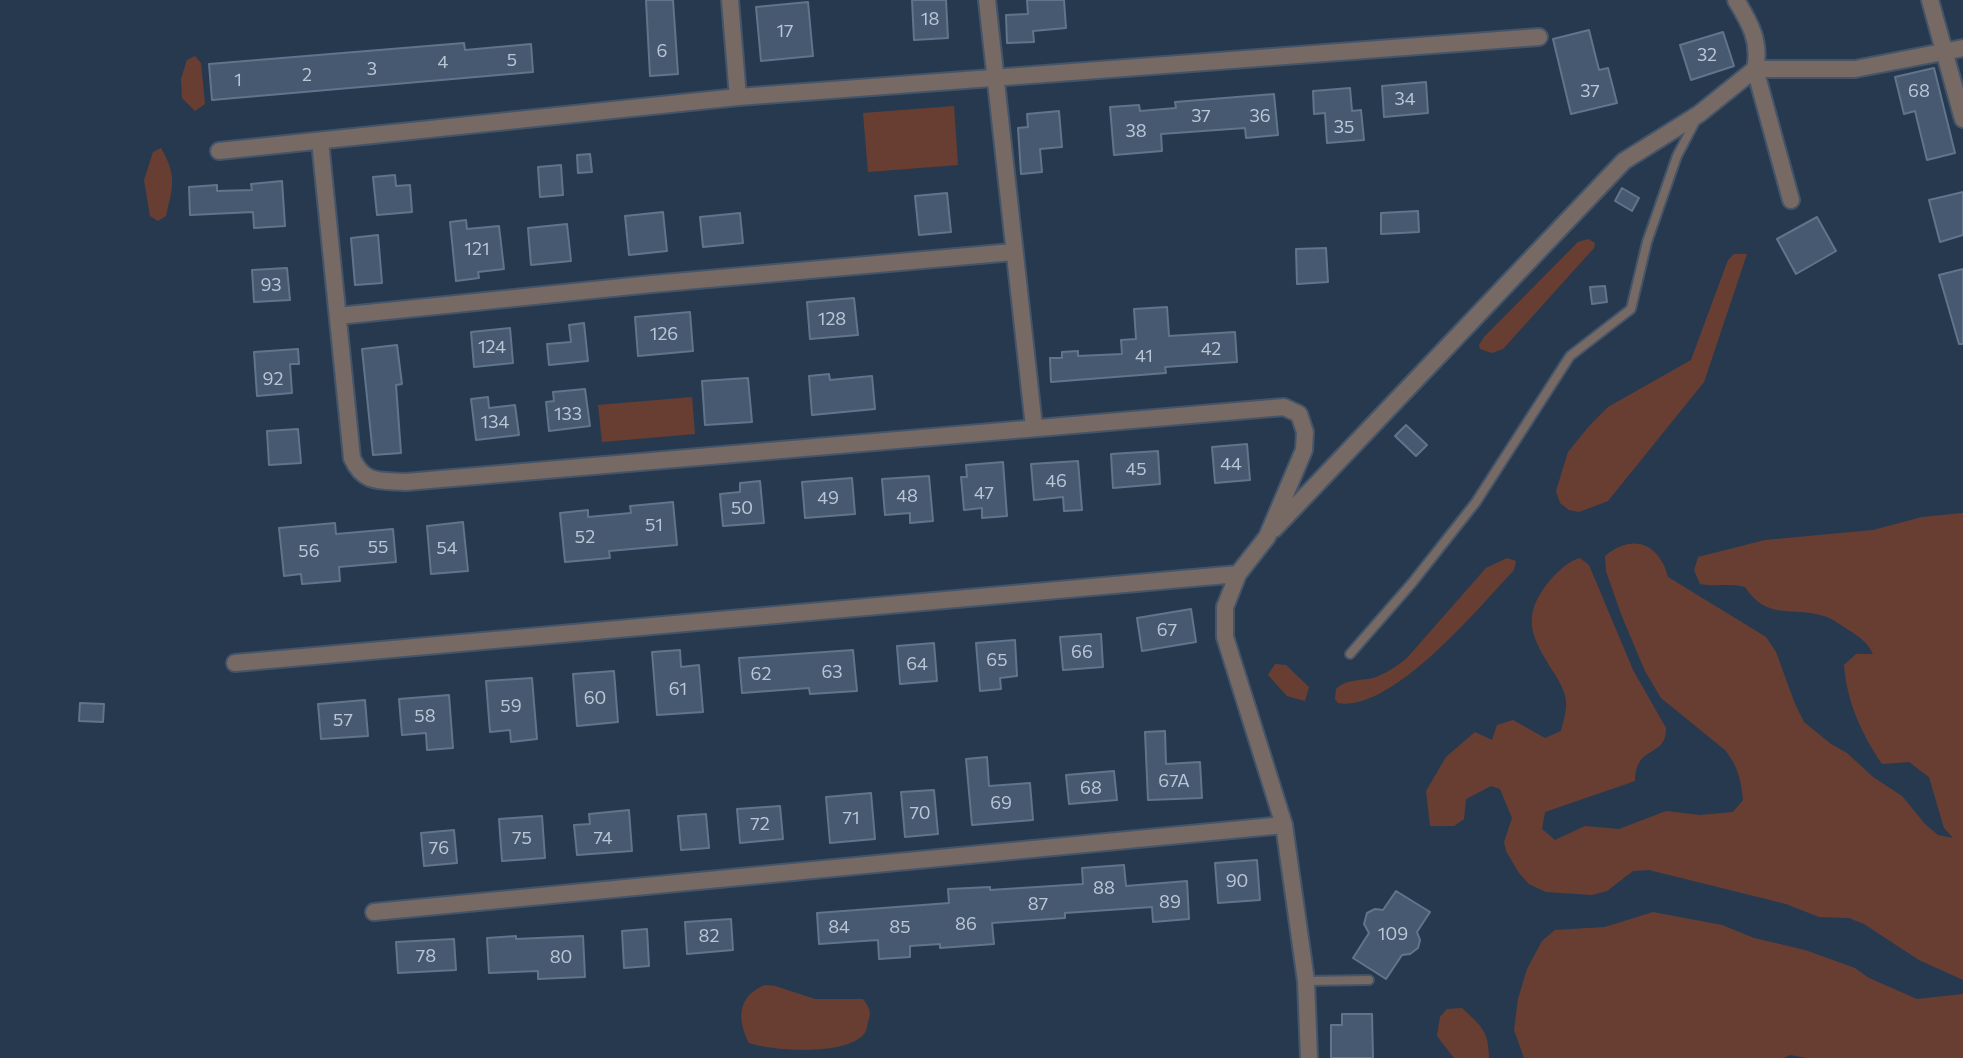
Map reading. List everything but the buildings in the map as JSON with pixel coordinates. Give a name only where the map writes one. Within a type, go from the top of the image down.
[{"type":"street","points":[[730,0],[738,97]]},
{"type":"street","points":[[987,0],[1034,427]]},
{"type":"street","points":[[1736,0],[1753,29],[1758,53],[1755,69],[1791,200]]},
{"type":"street","points":[[1930,0],[1963,119]]},
{"type":"street","points":[[219,151],[738,97],[1539,37]]},
{"type":"street","points":[[1309,1058],[1306,981],[1284,825],[1225,637],[1225,607],[1238,574],[1267,537],[1624,161],[1699,114],[1755,69],[1855,69],[1963,48]]},
{"type":"street","points":[[320,141],[352,458],[358,472],[371,480],[406,482],[1284,407],[1299,414],[1305,432],[1304,450],[1267,537]]},
{"type":"street","points":[[338,316],[1013,252]]},
{"type":"street","points":[[235,663],[1238,574]]},
{"type":"street","points":[[374,912],[1284,825]]},
{"type":"lane","points":[[1350,654],[1412,583],[1476,502],[1570,356],[1631,309],[1647,242],[1677,156],[1699,114]]},
{"type":"lane","points":[[1306,981],[1369,980]]},
{"type":"shaded area","points":[[195,56],[201,63],[205,104],[195,111],[182,98],[181,79],[187,60]]},
{"type":"shaded area","points":[[954,106],[958,165],[868,172],[863,113]]},
{"type":"shaded area","points":[[161,148],[170,166],[172,181],[166,216],[158,221],[150,216],[144,180],[153,152]]},
{"type":"shaded area","points":[[1588,239],[1595,243],[1594,248],[1503,349],[1492,353],[1480,349],[1484,337],[1578,242]]},
{"type":"shaded area","points":[[1734,254],[1747,254],[1704,382],[1608,501],[1579,512],[1569,510],[1560,503],[1556,491],[1568,452],[1608,407],[1691,360],[1728,260]]},
{"type":"shaded area","points":[[692,397],[695,434],[602,442],[598,405]]},
{"type":"shaded area","points":[[1963,513],[1963,980],[1919,960],[1864,924],[1849,918],[1819,917],[1786,904],[1649,870],[1633,871],[1607,891],[1592,895],[1546,892],[1529,884],[1506,851],[1504,842],[1512,818],[1500,789],[1491,786],[1466,799],[1464,819],[1454,826],[1430,826],[1426,791],[1446,757],[1475,732],[1492,740],[1497,725],[1513,720],[1545,738],[1561,731],[1565,697],[1535,639],[1532,619],[1539,596],[1547,584],[1562,568],[1580,558],[1589,565],[1633,670],[1666,728],[1665,738],[1640,761],[1635,781],[1545,812],[1542,829],[1555,840],[1585,826],[1619,829],[1666,811],[1700,815],[1733,812],[1743,800],[1738,774],[1725,750],[1661,698],[1645,671],[1606,571],[1605,556],[1625,545],[1635,544],[1644,545],[1658,556],[1668,577],[1766,637],[1776,652],[1804,722],[1902,796],[1938,835],[1953,838],[1944,828],[1929,777],[1909,762],[1882,764],[1862,729],[1848,692],[1844,665],[1856,654],[1873,654],[1869,647],[1856,635],[1824,616],[1771,608],[1753,598],[1745,587],[1700,584],[1694,570],[1698,557],[1765,540],[1873,530],[1922,517]]},
{"type":"shaded area","points":[[1507,558],[1516,561],[1514,570],[1434,654],[1384,692],[1360,702],[1338,703],[1335,699],[1336,689],[1348,682],[1378,676],[1407,658],[1486,568]]},
{"type":"shaded area","points":[[1275,664],[1286,665],[1309,687],[1305,701],[1287,696],[1268,675]]},
{"type":"shaded area","points":[[1653,912],[1722,925],[1754,938],[1805,950],[1855,968],[1869,978],[1917,999],[1963,994],[1963,1058],[1807,1058],[1790,1055],[1784,1058],[1524,1058],[1514,1030],[1518,999],[1527,969],[1542,941],[1555,930],[1605,927]]},
{"type":"shaded area","points":[[765,985],[815,999],[863,999],[870,1012],[866,1031],[855,1041],[826,1049],[775,1048],[749,1043],[742,1026],[744,1002]]},
{"type":"shaded area","points":[[1462,1008],[1483,1030],[1489,1058],[1454,1058],[1437,1036],[1440,1017],[1447,1009]]}]
